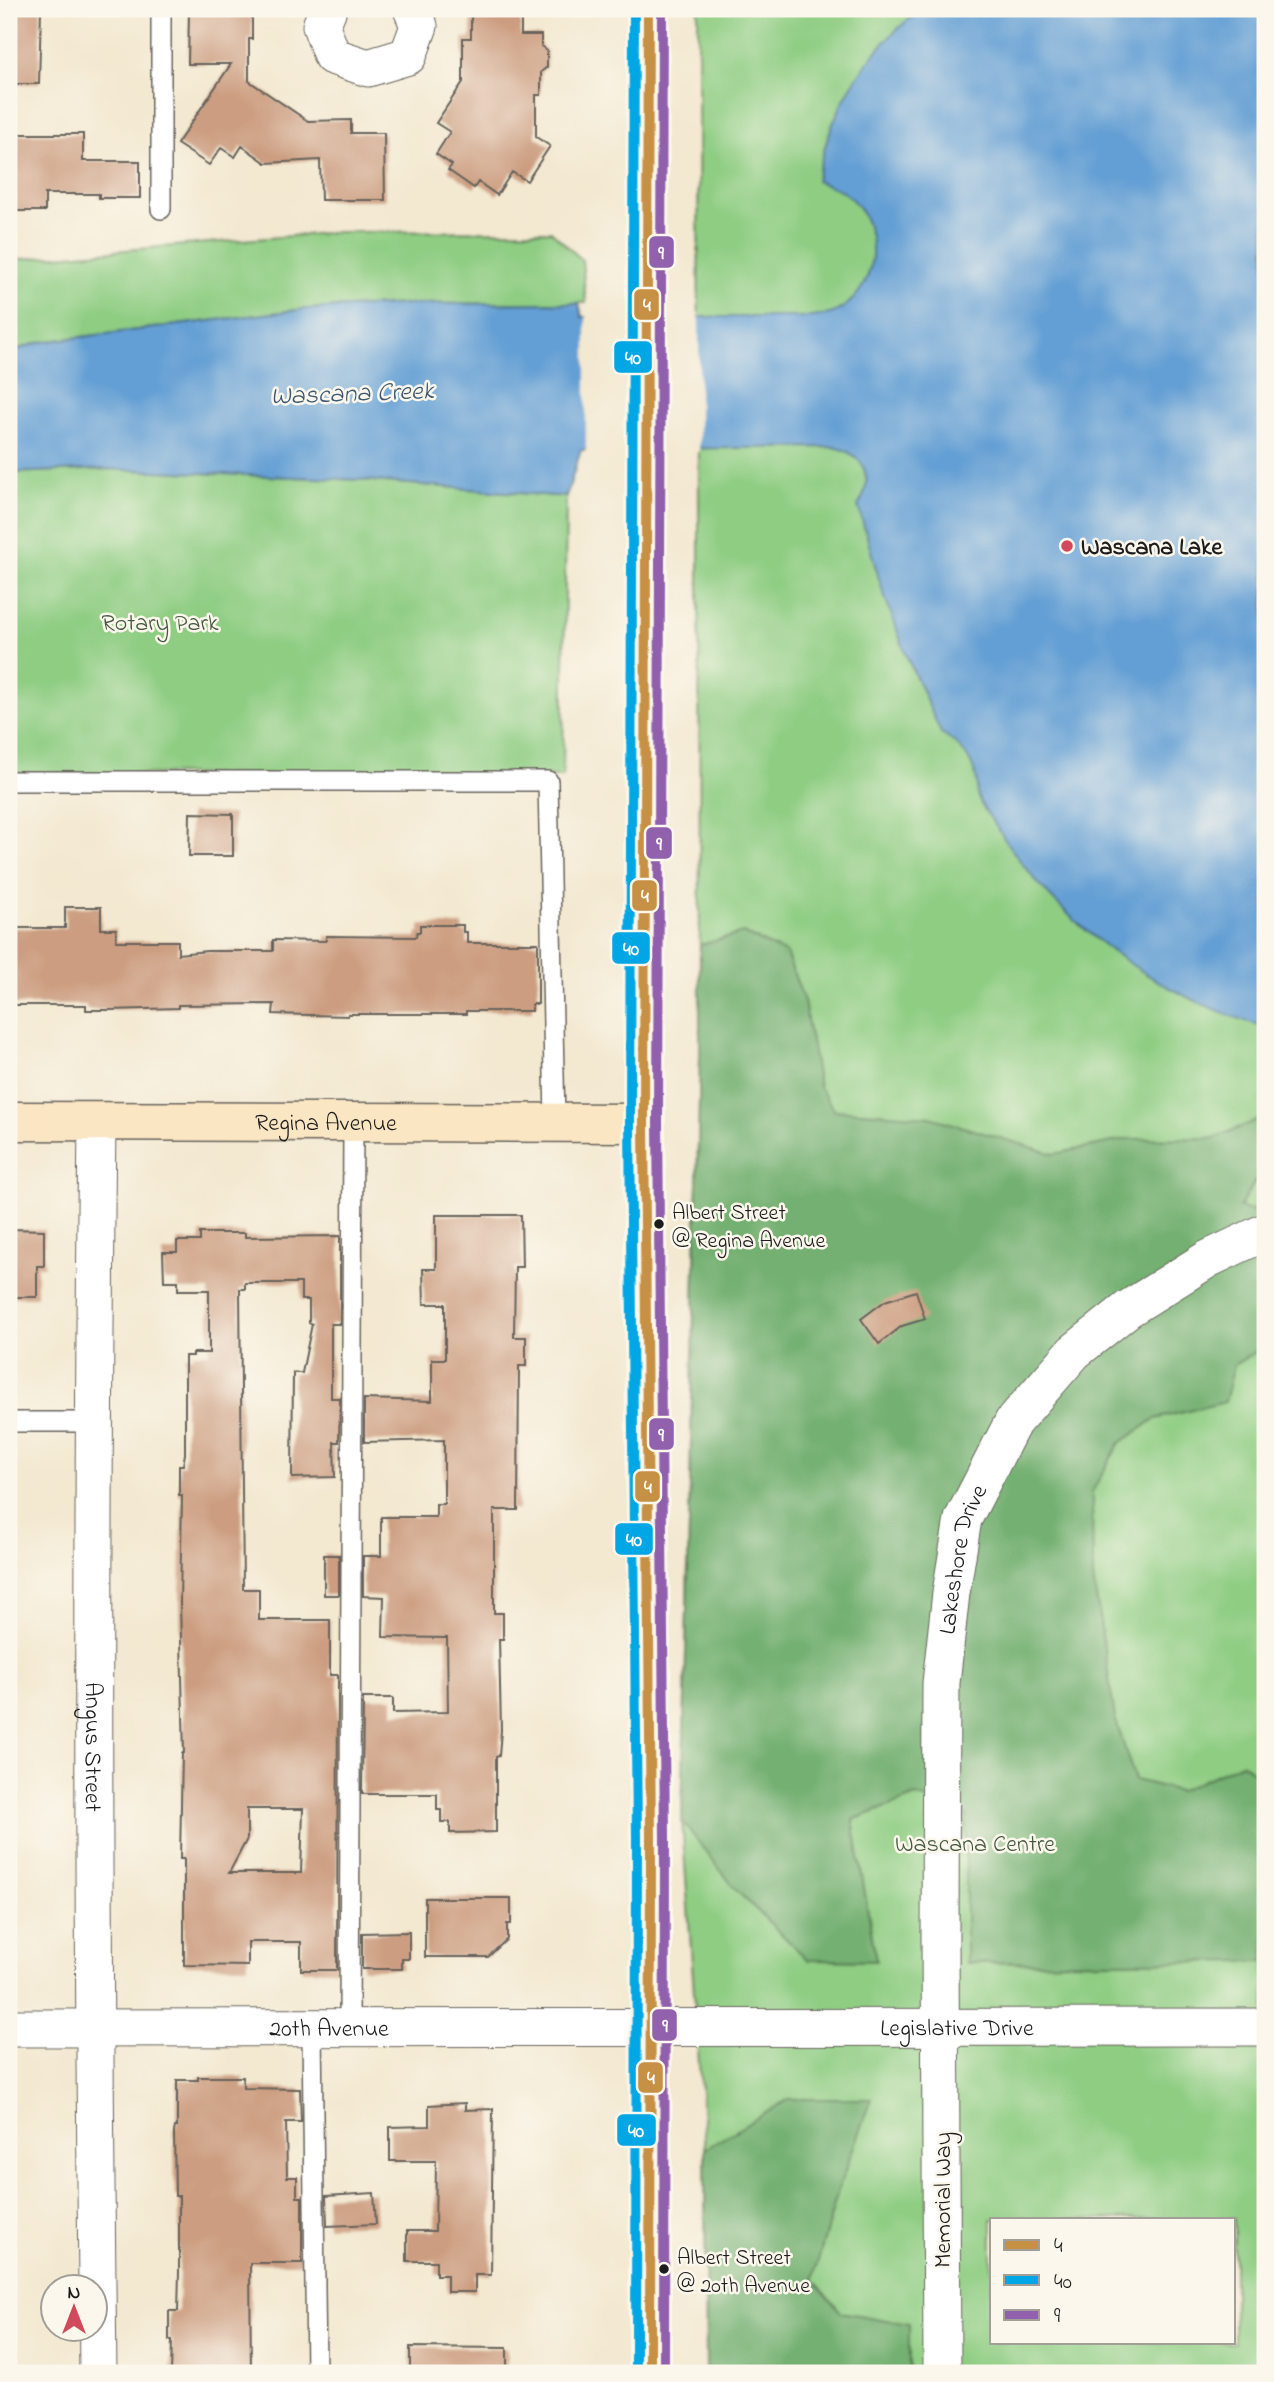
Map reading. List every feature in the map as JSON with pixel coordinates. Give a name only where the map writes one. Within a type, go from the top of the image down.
[{"type":"main road","points":[[648,9],[644,1123],[651,1809],[650,2373]]},
{"type":"street","points":[[328,9],[321,26],[332,55],[368,68],[408,56],[419,26],[412,9]]},
{"type":"street","name":"Regina Avenue","points":[[9,1121],[644,1123]]},
{"type":"street","name":"Angus Street","points":[[96,1122],[94,2028],[98,2373]]},
{"type":"street","name":"Lakeshore Drive","points":[[942,2027],[941,1683],[963,1518],[1013,1422],[1074,1352],[1128,1309],[1208,1259],[1265,1232]]},
{"type":"street","name":"20th Avenue","points":[[9,2028],[651,2026]]},
{"type":"street","name":"Legislative Drive","points":[[651,2026],[1265,2027]]},
{"type":"street","name":"Memorial Way","points":[[942,2027],[942,2373]]},
{"type":"lane","points":[[161,9],[161,209]]},
{"type":"lane","points":[[9,781],[548,781],[555,1122]]},
{"type":"lane","points":[[349,2028],[353,1122]]},
{"type":"lane","points":[[9,1422],[94,1422]]},
{"type":"lane","points":[[312,2028],[316,2373]]},
{"type":"green space","name":"Wascana Centre","points":[[698,9],[1265,9],[1265,2373],[706,2373],[705,2149],[682,1821],[700,1056]]},
{"type":"green space","points":[[551,231],[582,260],[586,303],[410,304],[306,309],[41,342],[9,352],[9,260],[338,232]]},
{"type":"green space","name":"Rotary Park","points":[[109,469],[362,480],[566,497],[563,777],[9,773],[9,473]]},
{"type":"green space","points":[[743,933],[786,953],[804,1001],[819,1087],[834,1110],[930,1117],[1054,1154],[1127,1139],[1214,1138],[1265,1117],[1265,1165],[1239,1208],[1265,1212],[1265,1346],[1234,1365],[1225,1402],[1155,1419],[1119,1444],[1092,1492],[1093,1577],[1115,1718],[1135,1780],[1179,1791],[1242,1763],[1265,1779],[1265,1961],[966,1963],[966,1814],[916,1796],[853,1820],[876,1961],[808,1960],[737,1891],[682,1821],[700,1056],[700,945]]},
{"type":"green space","points":[[789,2099],[871,2099],[839,2187],[813,2279],[841,2312],[909,2324],[909,2373],[706,2373],[705,2149]]},
{"type":"water","name":"Wascana Lake","points":[[922,9],[1265,9],[1265,1027],[1186,996],[1112,951],[1048,894],[1021,861],[980,802],[969,760],[954,742],[941,733],[907,657],[881,586],[858,506],[866,486],[864,469],[853,455],[845,450],[834,447],[581,450],[566,497],[362,480],[109,469],[9,473],[9,352],[41,342],[306,309],[410,304],[579,303],[582,317],[811,317],[833,313],[849,303],[860,290],[868,275],[872,258],[867,223],[859,207],[846,194],[816,181],[824,150],[842,103],[860,73],[895,31]]},
{"type":"pier","points":[[699,313],[699,452],[586,454],[586,314]]},
{"type":"building","points":[[9,9],[41,9],[39,84],[9,84]]},
{"type":"building","points":[[198,9],[252,9],[249,81],[308,121],[351,120],[351,133],[384,133],[385,200],[321,200],[320,160],[266,163],[242,146],[235,157],[221,148],[209,165],[177,144],[231,64],[188,64],[189,13],[198,13]]},
{"type":"building","points":[[471,9],[521,9],[521,35],[541,35],[541,46],[547,51],[547,67],[541,72],[541,95],[536,95],[536,137],[550,146],[527,181],[512,172],[497,195],[478,182],[474,188],[448,170],[452,165],[436,154],[450,132],[436,123],[463,82],[463,38],[471,38]]},
{"type":"building","points":[[9,134],[83,134],[83,161],[140,161],[140,198],[99,198],[99,194],[45,194],[45,211],[9,211]]},
{"type":"building","points":[[190,813],[233,814],[233,856],[189,856]]},
{"type":"building","points":[[65,907],[101,907],[101,929],[116,929],[116,941],[178,941],[178,954],[273,951],[273,940],[326,941],[326,936],[416,937],[417,932],[420,932],[420,925],[463,925],[463,932],[467,932],[467,943],[538,943],[538,1004],[532,1004],[532,1011],[348,1016],[273,1014],[274,1004],[178,1005],[178,1008],[109,1010],[86,1010],[86,1005],[9,1005],[9,928],[65,928]]},
{"type":"building","points":[[436,1215],[521,1215],[522,1267],[515,1267],[514,1337],[526,1337],[526,1366],[519,1366],[518,1510],[494,1510],[494,1613],[503,1613],[503,1639],[499,1639],[501,1730],[499,1756],[496,1757],[496,1832],[450,1833],[450,1822],[441,1822],[441,1810],[437,1810],[437,1794],[362,1794],[363,1698],[393,1698],[393,1713],[448,1712],[447,1638],[383,1637],[384,1597],[363,1596],[363,1556],[381,1556],[381,1517],[436,1517],[436,1504],[444,1504],[444,1440],[364,1442],[364,1399],[432,1401],[432,1359],[445,1359],[445,1304],[424,1304],[423,1269],[436,1269]]},
{"type":"building","points":[[9,1229],[44,1230],[44,1266],[37,1266],[37,1297],[9,1297]]},
{"type":"building","points":[[200,1233],[245,1233],[245,1237],[340,1236],[340,1324],[331,1324],[331,1398],[340,1398],[339,1442],[334,1442],[335,1477],[292,1478],[293,1373],[302,1373],[312,1324],[309,1323],[309,1300],[301,1300],[301,1283],[245,1283],[245,1289],[240,1289],[243,1589],[259,1589],[259,1620],[330,1620],[330,1675],[338,1675],[337,1970],[301,1970],[301,1942],[248,1942],[248,1966],[184,1965],[184,1859],[180,1859],[184,1753],[180,1602],[182,1495],[179,1495],[179,1465],[183,1465],[185,1454],[185,1356],[209,1353],[209,1290],[178,1290],[178,1281],[164,1281],[163,1252],[177,1252],[177,1241],[200,1241]],"holes":[[[247,1809],[303,1809],[301,1873],[229,1873],[247,1839]]]},
{"type":"building","points":[[916,1291],[925,1319],[902,1326],[879,1344],[861,1319],[885,1301]]},
{"type":"building","points":[[324,1555],[339,1555],[339,1595],[324,1595]]},
{"type":"building","points":[[425,1898],[511,1898],[511,1924],[507,1924],[507,1939],[488,1957],[425,1957]]},
{"type":"building","points":[[409,1932],[409,1959],[402,1959],[402,1969],[362,1969],[362,1933]]},
{"type":"building","points":[[198,2077],[243,2077],[243,2088],[300,2089],[301,2122],[286,2122],[287,2177],[297,2177],[297,2197],[302,2197],[302,2263],[250,2263],[251,2373],[171,2373],[169,2311],[178,2311],[179,2272],[179,2196],[175,2196],[174,2132],[177,2127],[177,2080],[198,2080]]},
{"type":"building","points":[[465,2103],[465,2110],[493,2109],[491,2275],[475,2275],[475,2292],[447,2292],[447,2275],[436,2275],[436,2261],[407,2261],[407,2231],[435,2231],[436,2161],[390,2161],[390,2127],[429,2126],[429,2105]]},
{"type":"building","points":[[374,2193],[376,2224],[327,2226],[326,2196]]},
{"type":"building","points":[[410,2347],[507,2348],[507,2373],[410,2373]]},
{"type":"transit line","name":"40","points":[[634,9],[630,1123],[637,1837],[636,2373]]},
{"type":"transit line","name":"4","points":[[648,9],[644,1123],[651,1837],[650,2373]]},
{"type":"transit line","name":"9","points":[[662,9],[658,1123],[665,1837],[664,2373]]},
{"type":"place","name":"Wascana Lake","points":[[1067,546]]},
{"type":"place","name":"Albert Street @ Regina Avenue","points":[[659,1224]]},
{"type":"place","name":"Albert Street @ 20th Avenue","points":[[664,2269]]},
{"type":"water label","name":"Wascana Creek","points":[[352,392]]}]
